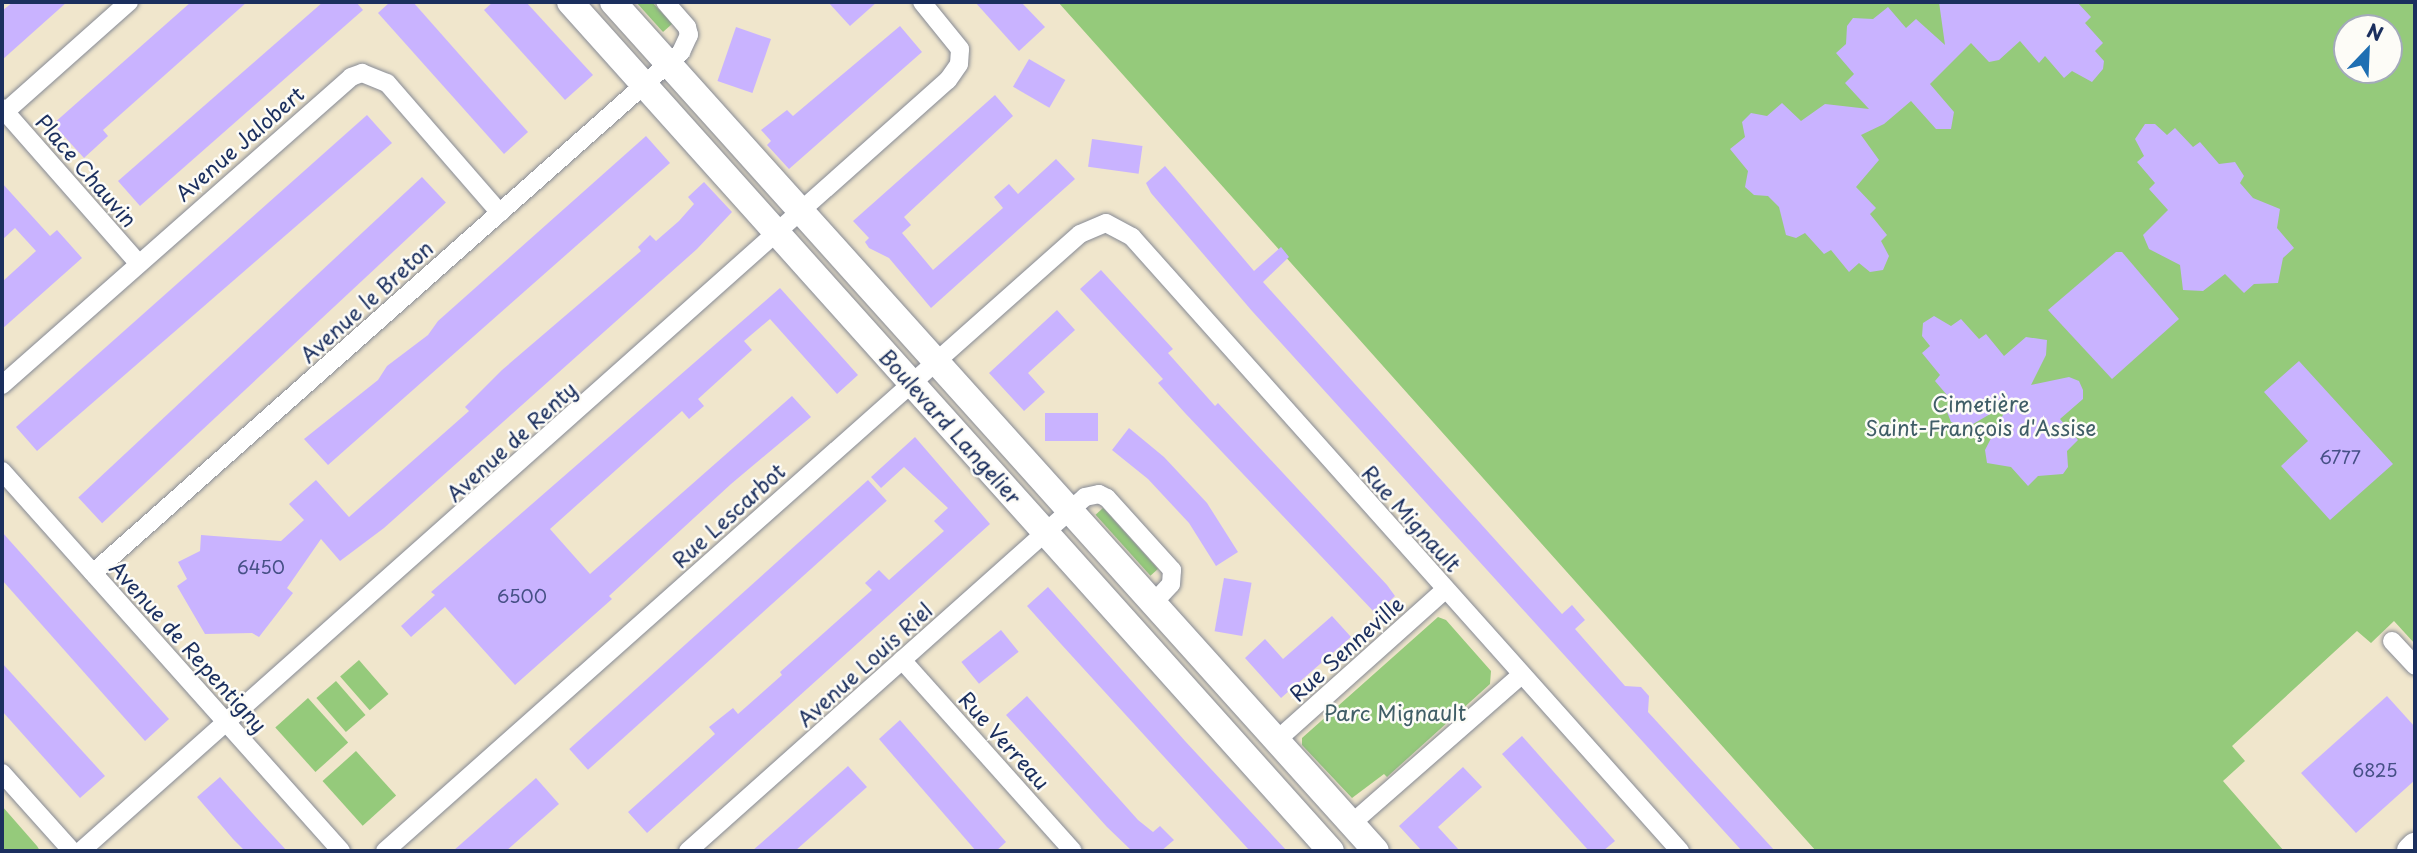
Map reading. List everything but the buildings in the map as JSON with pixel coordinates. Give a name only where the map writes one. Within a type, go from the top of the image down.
[{"type":"main road","name":"Boulevard Langelier","points":[[570,2],[1331,851]]},
{"type":"main road","name":"Boulevard Langelier","points":[[613,2],[1376,851]]},
{"type":"main road","points":[[2411,851],[2415,847]]},
{"type":"street","points":[[4,110],[129,2]]},
{"type":"street","points":[[665,2],[689,35],[681,52],[668,63]]},
{"type":"street","name":"Avenue de Renty","points":[[81,851],[778,234],[948,80],[961,57],[952,35],[922,2]]},
{"type":"street","name":"Avenue le Breton","points":[[93,573],[668,63]]},
{"type":"street","name":"Avenue Jalobert","points":[[2,385],[341,84],[362,73],[387,83],[500,213]]},
{"type":"street","name":"Place Chauvin","points":[[4,110],[138,263]]},
{"type":"street","name":"Rue Lescarbot","points":[[385,851],[1089,226],[1106,223]]},
{"type":"street","name":"Rue Mignault","points":[[1106,223],[1132,237],[1680,851]]},
{"type":"street","name":"Avenue de Repentigny","points":[[2,471],[341,851]]},
{"type":"street","name":"Avenue Louis Riel","points":[[688,851],[1092,494],[1113,505],[1172,570],[1171,584],[1154,602]]},
{"type":"street","name":"Rue Senneville","points":[[1276,740],[1445,590]]},
{"type":"street","points":[[2392,641],[2415,666]]},
{"type":"street","name":"Rue Verreau","points":[[902,660],[1073,851]]},
{"type":"street","points":[[1351,824],[1521,675]]},
{"type":"street","points":[[2,773],[72,851]]},
{"type":"green space","points":[[636,2],[652,2],[672,24],[663,32]]},
{"type":"green space","name":"Cimetière Saint-François d'Assise","points":[[1058,2],[2415,2],[2415,644],[2394,621],[2371,643],[2357,631],[2232,746],[2245,761],[2223,781],[2284,851],[1816,851]]},
{"type":"green space","points":[[1103,508],[1158,569],[1150,576],[1096,515]]},
{"type":"green space","name":"Parc Mignault","points":[[1438,617],[1446,620],[1491,671],[1490,684],[1387,777],[1384,774],[1352,798],[1302,745],[1302,738]]},
{"type":"green space","points":[[359,660],[389,694],[370,710],[340,676]]},
{"type":"green space","points":[[336,681],[366,715],[346,732],[316,698]]},
{"type":"green space","points":[[308,698],[348,743],[315,772],[275,727]]},
{"type":"green space","points":[[356,751],[396,796],[363,826],[323,781]]},
{"type":"green space","points":[[2,806],[37,846],[40,851],[2,851]]}]
